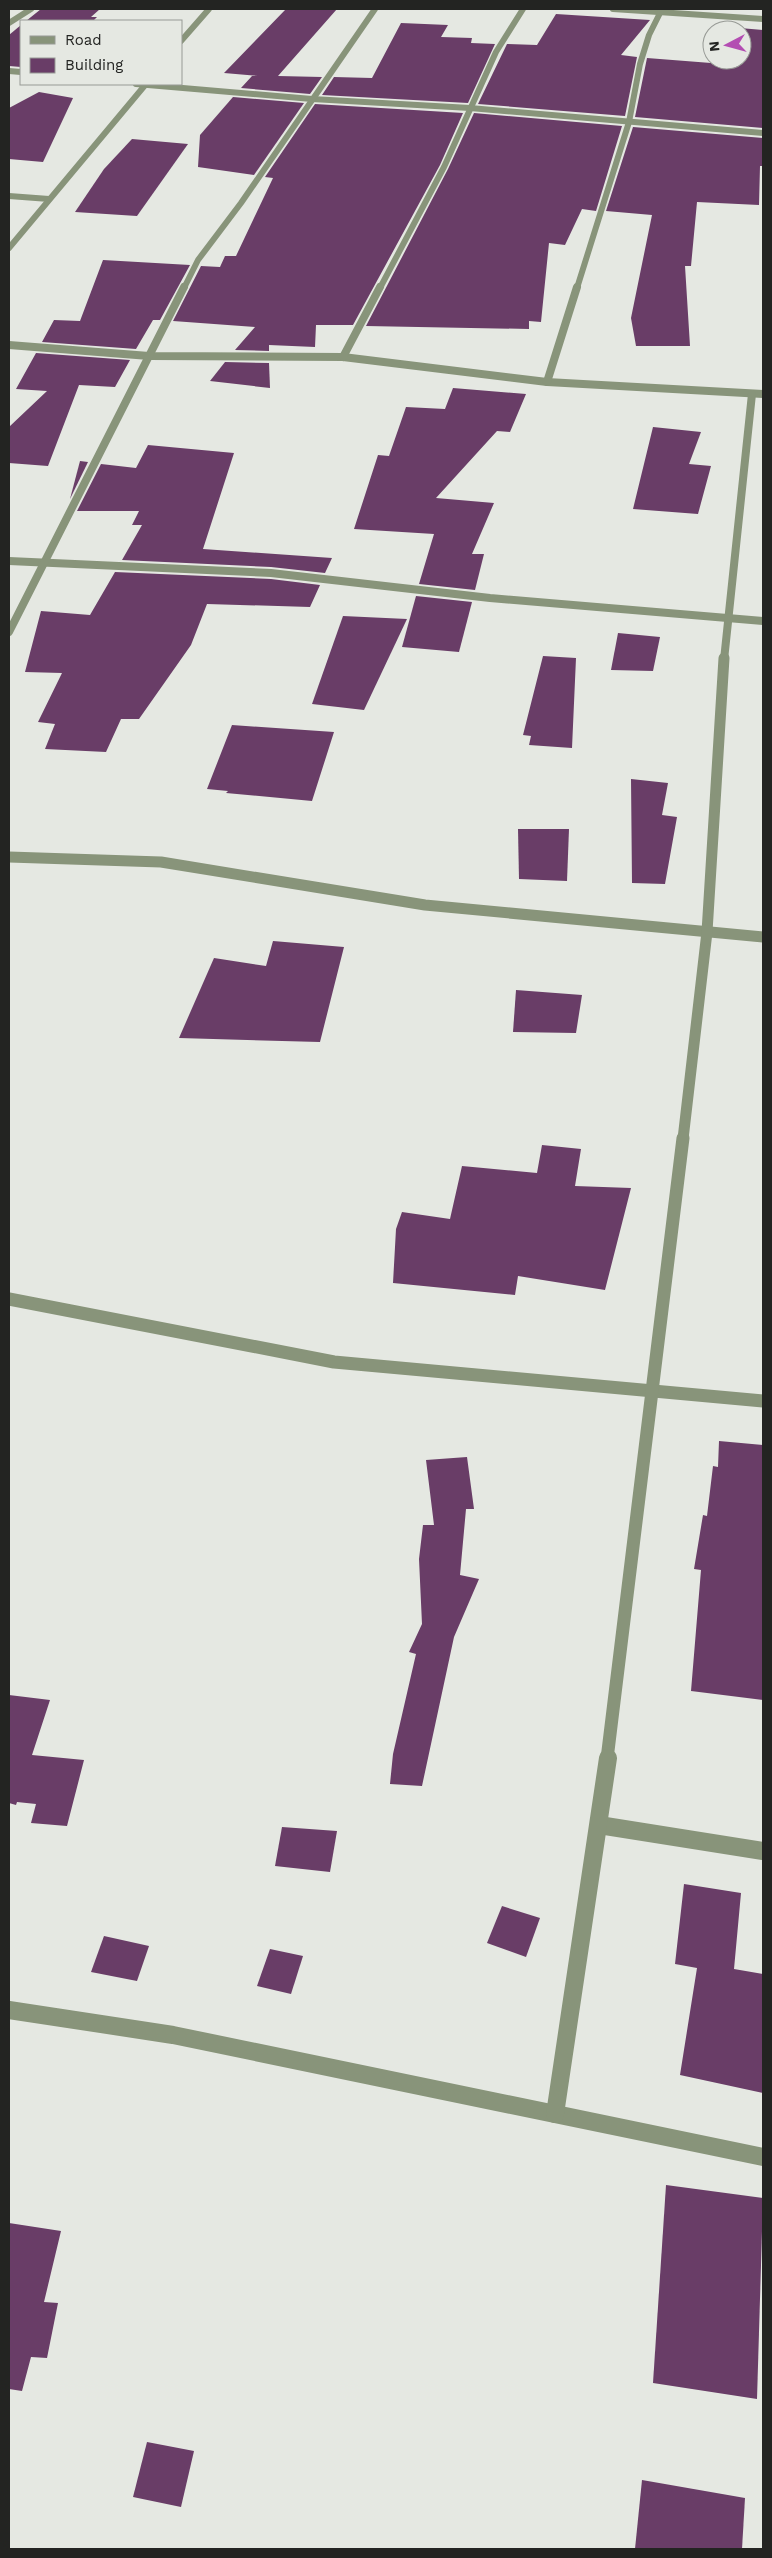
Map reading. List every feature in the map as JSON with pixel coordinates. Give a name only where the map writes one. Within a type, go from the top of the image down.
[{"type":"street","points":[[9,24],[31,9]]},
{"type":"street","points":[[182,40],[209,9]]},
{"type":"street","points":[[9,632],[198,260],[375,9]]},
{"type":"street","points":[[342,357],[444,168],[496,52],[523,9]]},
{"type":"street","points":[[613,9],[661,10],[763,19]]},
{"type":"street","points":[[547,382],[629,122],[631,96],[647,44],[661,10]]},
{"type":"street","points":[[9,248],[145,85]]},
{"type":"street","points":[[148,85],[312,99],[470,108],[763,133]]},
{"type":"street","points":[[9,196],[49,199]]},
{"type":"street","points":[[9,345],[149,356],[342,357],[547,382],[758,394],[726,617],[707,932],[654,1391],[599,1825],[555,2114]]},
{"type":"street","points":[[9,561],[271,573],[490,598],[763,621]]},
{"type":"street","points":[[9,857],[161,862],[424,905],[763,937]]},
{"type":"street","points":[[9,1299],[334,1362],[763,1402]]},
{"type":"street","points":[[599,1825],[763,1851]]},
{"type":"street","points":[[9,2010],[173,2035],[763,2157]]},
{"type":"building","points":[[41,9],[100,9],[91,17],[97,17],[94,20],[27,20]]},
{"type":"building","points":[[286,9],[337,9],[278,76],[322,77],[310,94],[241,88],[252,76],[258,76],[224,73]]},
{"type":"building","points":[[556,14],[650,20],[621,55],[637,57],[625,116],[478,104],[507,44],[537,45]]},
{"type":"building","points":[[401,23],[448,25],[441,37],[472,38],[471,43],[495,44],[468,103],[322,95],[334,77],[372,78]]},
{"type":"building","points":[[20,26],[20,67],[9,66],[9,35]]},
{"type":"building","points":[[752,29],[763,30],[763,128],[635,117],[647,58],[702,62],[702,70],[752,70]]},
{"type":"building","points":[[39,92],[73,98],[43,162],[9,159],[9,108]]},
{"type":"building","points":[[233,97],[304,103],[254,175],[198,167],[200,135]]},
{"type":"building","points":[[315,104],[463,113],[440,165],[353,325],[316,325],[315,347],[269,345],[269,351],[235,350],[255,327],[173,321],[201,266],[220,267],[225,256],[236,256],[273,178],[265,177]]},
{"type":"building","points":[[474,113],[622,126],[596,211],[582,209],[565,245],[549,243],[541,322],[529,321],[529,329],[366,326],[448,169]]},
{"type":"building","points":[[633,127],[763,138],[763,166],[760,166],[759,205],[697,202],[691,266],[685,266],[690,346],[636,346],[631,318],[652,215],[606,211]]},
{"type":"building","points":[[132,139],[188,144],[137,216],[75,212],[104,169]]},
{"type":"building","points":[[103,260],[190,265],[160,320],[153,320],[136,349],[42,342],[54,320],[80,321]]},
{"type":"building","points":[[36,353],[130,360],[115,387],[79,385],[48,466],[9,463],[9,427],[47,391],[16,389]]},
{"type":"building","points":[[225,362],[269,363],[270,388],[210,381]]},
{"type":"building","points":[[453,388],[526,394],[510,432],[497,431],[436,498],[494,503],[472,554],[484,554],[475,590],[419,584],[434,534],[354,529],[378,455],[389,456],[406,407],[445,409]]},
{"type":"building","points":[[653,427],[701,432],[689,464],[711,466],[698,514],[633,509]]},
{"type":"building","points":[[148,445],[234,453],[203,549],[332,558],[325,573],[271,567],[122,560],[142,525],[132,525],[139,511],[77,511],[101,464],[136,468]]},
{"type":"building","points":[[80,461],[88,462],[70,499]]},
{"type":"building","points":[[115,572],[271,579],[320,585],[310,607],[207,604],[191,645],[139,719],[121,719],[106,752],[45,749],[55,724],[38,722],[62,673],[25,672],[41,611],[90,615]]},
{"type":"building","points":[[416,596],[472,602],[459,652],[402,647]]},
{"type":"building","points":[[343,616],[407,619],[364,710],[312,704]]},
{"type":"building","points":[[618,633],[660,637],[653,671],[611,670]]},
{"type":"building","points":[[543,656],[576,658],[572,748],[529,745],[531,736],[523,735]]},
{"type":"building","points":[[232,725],[334,732],[312,801],[226,793],[228,791],[207,789]]},
{"type":"building","points":[[631,779],[668,783],[662,815],[677,817],[665,884],[632,883]]},
{"type":"building","points":[[518,829],[569,829],[567,881],[519,879]]},
{"type":"building","points":[[273,941],[344,947],[320,1042],[179,1038],[214,958],[266,966]]},
{"type":"building","points":[[516,990],[582,995],[576,1033],[513,1032]]},
{"type":"building","points":[[542,1145],[581,1149],[575,1186],[631,1188],[605,1290],[518,1276],[515,1295],[393,1283],[396,1229],[402,1212],[450,1219],[462,1166],[537,1173]]},
{"type":"building","points":[[719,1441],[763,1445],[763,1700],[691,1691],[701,1570],[694,1569],[703,1515],[707,1516],[713,1466],[718,1467]]},
{"type":"building","points":[[467,1457],[474,1509],[466,1509],[460,1575],[479,1579],[454,1637],[422,1786],[390,1784],[393,1754],[416,1654],[409,1652],[422,1624],[419,1559],[423,1525],[434,1525],[426,1460]]},
{"type":"building","points":[[9,1695],[50,1700],[32,1755],[84,1760],[67,1826],[31,1823],[36,1804],[17,1802],[16,1805],[9,1803]]},
{"type":"building","points":[[282,1827],[337,1831],[330,1872],[275,1866]]},
{"type":"building","points":[[684,1884],[741,1893],[734,1969],[763,1974],[763,2093],[680,2075],[697,1968],[675,1964]]},
{"type":"building","points":[[502,1906],[540,1918],[526,1957],[487,1943]]},
{"type":"building","points":[[104,1936],[149,1946],[137,1981],[91,1972]]},
{"type":"building","points":[[270,1949],[303,1956],[291,1994],[257,1986]]},
{"type":"building","points":[[666,2185],[763,2198],[757,2399],[653,2383]]},
{"type":"building","points":[[9,2223],[61,2231],[44,2302],[58,2303],[47,2358],[31,2357],[22,2391],[9,2389]]},
{"type":"building","points":[[147,2442],[194,2451],[181,2507],[133,2497]]},
{"type":"building","points":[[642,2480],[745,2498],[742,2549],[635,2549]]}]
